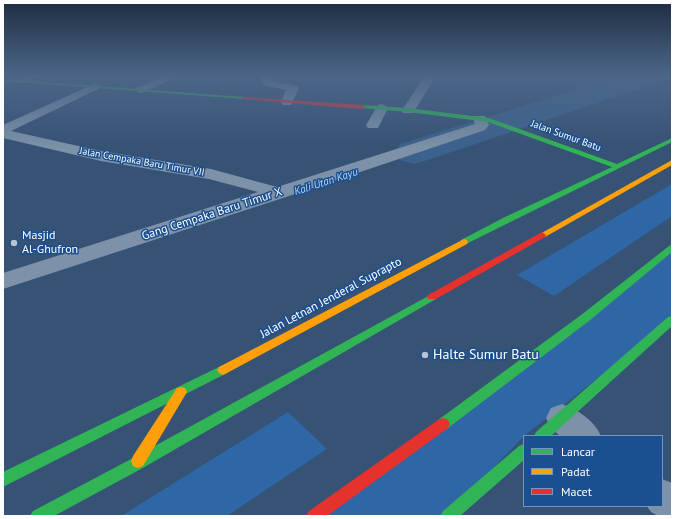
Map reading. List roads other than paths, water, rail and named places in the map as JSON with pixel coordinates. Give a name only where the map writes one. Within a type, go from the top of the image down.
[{"type":"main road","name":"Jalan Sumur Batu","points":[[265,100],[408,110],[486,120],[530,134],[619,167]]},
{"type":"main road","name":"Jalan Letnan Jenderal Suprapto","points":[[3,480],[181,392],[445,251],[672,140]]},
{"type":"main road","points":[[38,516],[136,464],[672,162]]},
{"type":"main road","points":[[314,516],[469,405],[605,304],[672,248]]},
{"type":"main road","points":[[563,430],[672,320]]},
{"type":"main road","points":[[136,464],[181,392]]},
{"type":"main road","points":[[448,516],[523,452]]},
{"type":"street","points":[[3,130],[66,100]]},
{"type":"street","points":[[408,110],[415,100]]},
{"type":"street","points":[[373,126],[382,108]]},
{"type":"street","name":"Gang Cempaka Baru Timur X","points":[[3,281],[280,193],[480,127],[486,120]]},
{"type":"street","name":"Jalan Cempaka Baru Timur VII","points":[[3,134],[101,156],[211,174],[280,193]]},
{"type":"street","points":[[663,498],[672,504]]},
{"type":"waterway","name":"Kali Utan Kayu","points":[[414,152],[575,100]]},
{"type":"place","name":"Masjid Al-Ghufron","points":[[14,243]]},
{"type":"place","name":"Halte Sumur Batu","points":[[425,355]]}]
